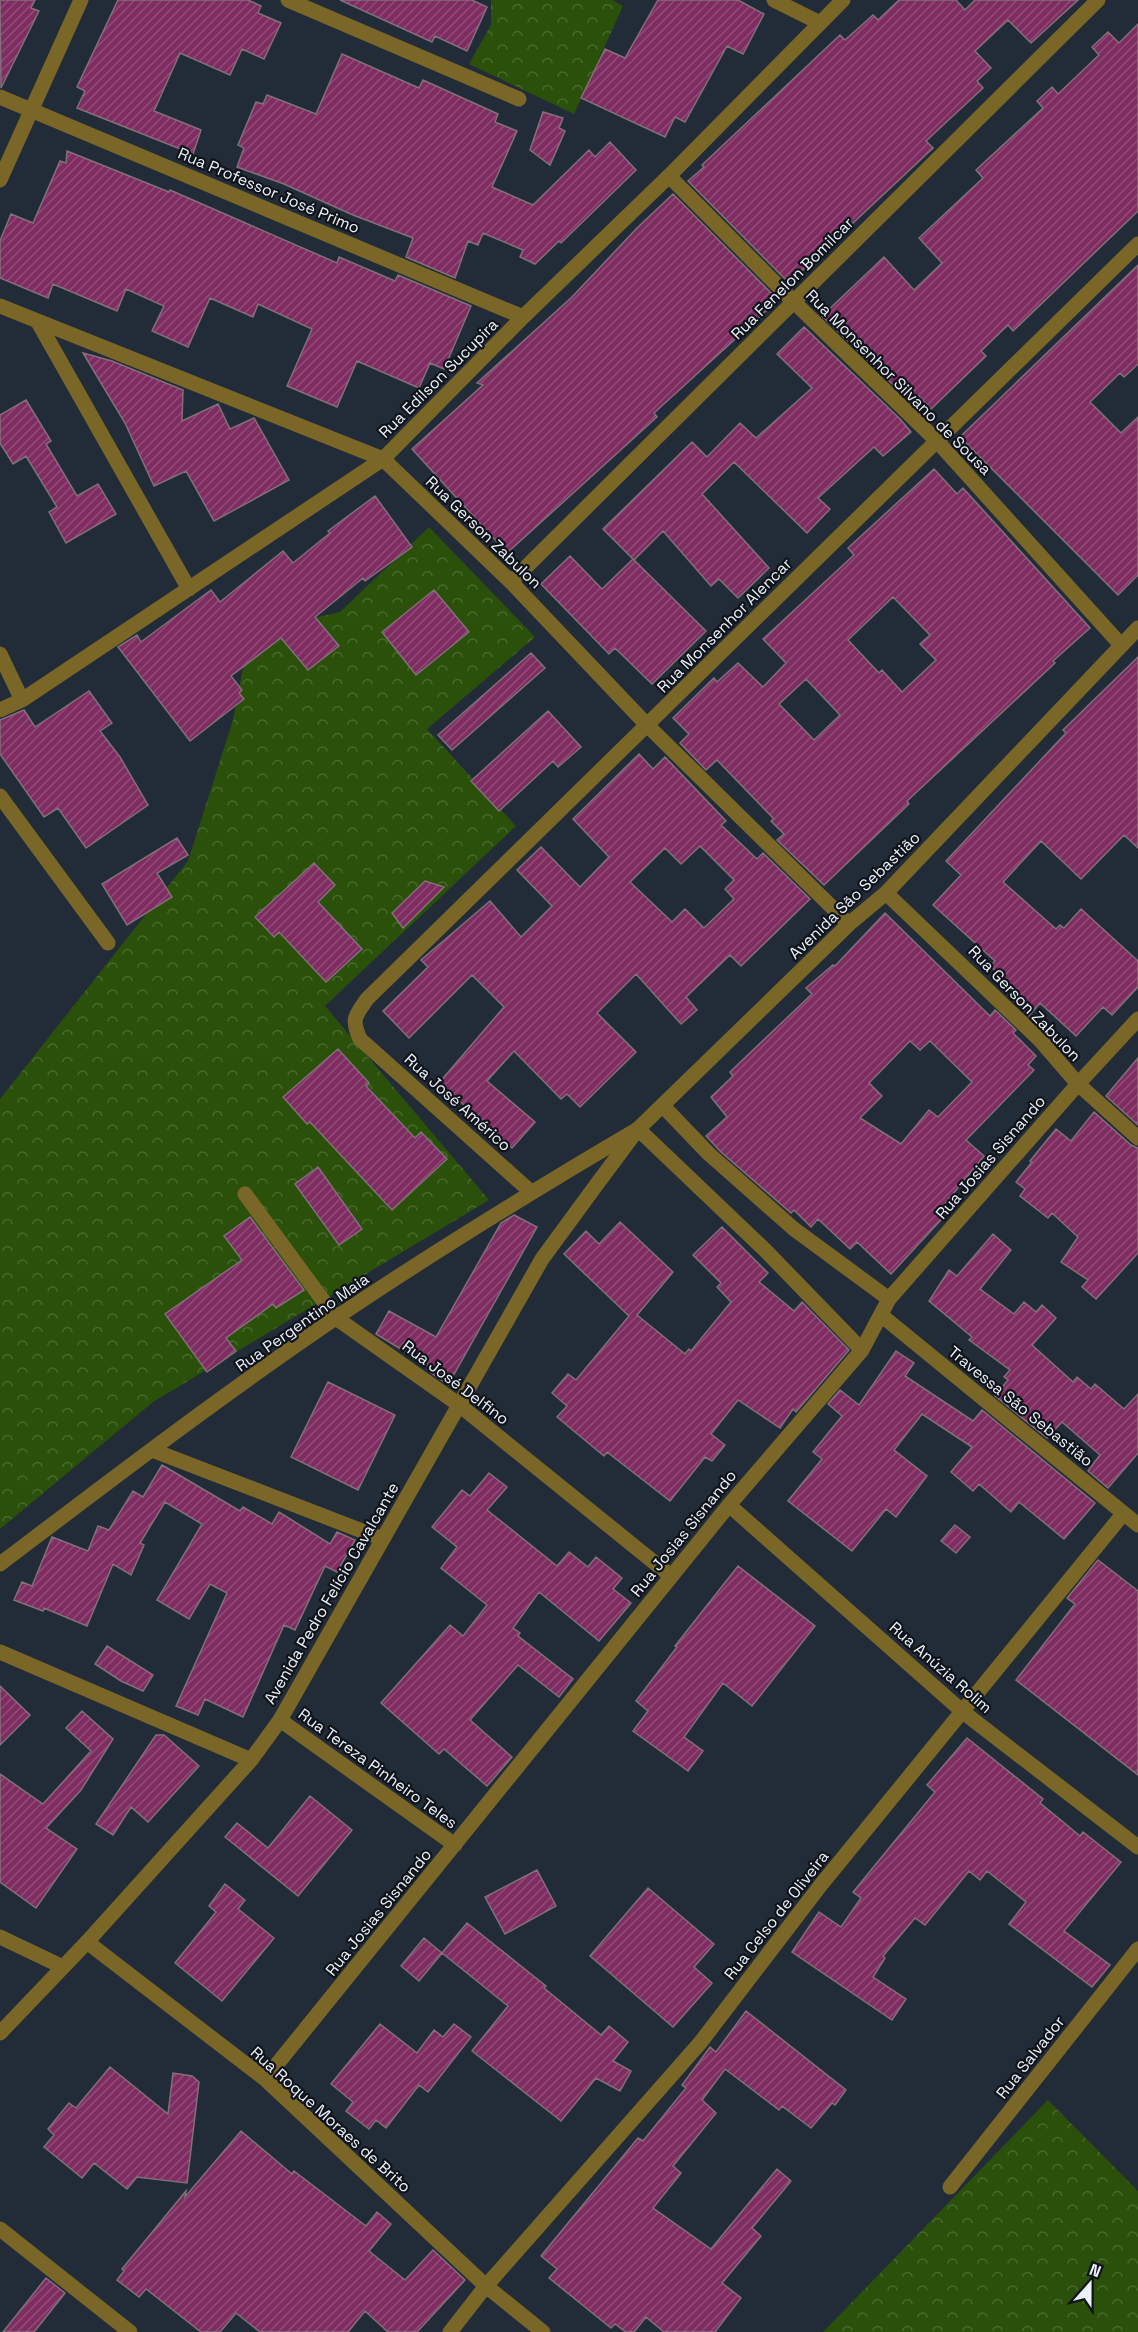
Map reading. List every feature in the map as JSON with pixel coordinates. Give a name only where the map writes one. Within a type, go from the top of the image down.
[{"type":"street","points":[[0,180],[81,0]]},
{"type":"street","points":[[288,0],[519,99]]},
{"type":"street","points":[[774,0],[820,23]]},
{"type":"street","name":"Rua Edilson Sucupira","points":[[0,710],[22,700],[383,459],[843,0]]},
{"type":"street","name":"Rua Fenelon Bomilcar","points":[[511,582],[1098,0]]},
{"type":"street","name":"Rua Professor José Primo","points":[[0,97],[523,317]]},
{"type":"street","name":"Rua Monsenhor Silvano de Sousa","points":[[669,176],[936,440],[1120,645]]},
{"type":"street","name":"Rua Monsenhor Alencar","points":[[360,1039],[354,1026],[357,1013],[367,999],[1138,244]]},
{"type":"street","name":"Rua Gerson Zabulon","points":[[0,306],[383,459],[511,582],[647,725],[849,924]]},
{"type":"street","points":[[38,322],[189,590]]},
{"type":"street","name":"Avenida São Sebastião","points":[[638,1129],[849,924],[886,893],[1138,628]]},
{"type":"street","points":[[0,654],[22,700]]},
{"type":"street","points":[[0,796],[108,943]]},
{"type":"street","name":"Rua Gerson Zabulon","points":[[886,893],[1040,1040],[1078,1083],[1138,1138]]},
{"type":"street","name":"Rua Josias Sisnando","points":[[265,2079],[729,1505],[862,1350],[889,1299],[1078,1083],[1138,1019]]},
{"type":"street","name":"Rua José Américo","points":[[360,1039],[531,1192]]},
{"type":"street","points":[[663,1106],[709,1154],[794,1229],[889,1299]]},
{"type":"street","points":[[638,1129],[766,1251],[862,1350]]},
{"type":"street","name":"Rua Pergentino Maia","points":[[0,1564],[152,1450],[336,1318],[531,1192],[638,1129]]},
{"type":"street","name":"Avenida Pedro Felício Cavalcante","points":[[0,2033],[87,1942],[251,1760],[280,1720],[542,1259],[638,1129]]},
{"type":"street","name":"Rua José Delfino","points":[[245,1194],[336,1318],[458,1404],[671,1576]]},
{"type":"street","name":"Travessa São Sebastião","points":[[881,1315],[1138,1525]]},
{"type":"street","points":[[152,1450],[383,1539]]},
{"type":"street","name":"Rua Anúzia Rolim","points":[[729,1505],[963,1712],[1138,1847]]},
{"type":"street","name":"Rua Celso de Oliveira","points":[[450,2332],[486,2286],[700,2043],[820,1886],[1124,1514]]},
{"type":"street","points":[[0,1652],[251,1760]]},
{"type":"street","name":"Rua Tereza Pinheiro Teles","points":[[280,1720],[455,1845]]},
{"type":"street","points":[[0,1937],[63,1967]]},
{"type":"street","name":"Rua Roque Moraes de Brito","points":[[87,1942],[265,2079],[486,2286],[543,2332]]},
{"type":"street","name":"Rua Salvador","points":[[950,2187],[1138,1949]]},
{"type":"street","points":[[0,2229],[130,2332]]},
{"type":"green space","points":[[491,0],[612,0],[623,6],[574,114],[469,64],[491,25]]},
{"type":"green space","points":[[429,527],[535,637],[427,729],[516,826],[325,1006],[489,1200],[153,1402],[0,1529],[0,1099],[188,861],[233,720],[250,632],[340,612]]},
{"type":"green space","points":[[1048,2100],[1138,2191],[1138,2332],[823,2332]]},
{"type":"building","points":[[0,0],[35,0],[31,8],[39,11],[1,88]]},
{"type":"building","points":[[118,0],[248,0],[261,6],[258,13],[281,23],[264,59],[242,49],[230,75],[180,53],[154,111],[201,130],[193,154],[77,108],[85,91],[77,87]]},
{"type":"building","points":[[340,0],[472,0],[487,7],[467,51],[435,36],[432,42]]},
{"type":"building","points":[[658,0],[738,0],[764,14],[743,54],[727,46],[685,122],[675,117],[665,137],[581,98],[605,49],[625,58]]},
{"type":"building","points":[[899,0],[956,0],[965,10],[975,0],[1078,0],[1031,43],[1008,20],[975,51],[991,68],[977,81],[983,88],[926,141],[933,148],[789,283],[688,181],[704,167],[702,165],[840,35],[845,40],[873,15],[878,20]]},
{"type":"building","points":[[1138,24],[1138,211],[1013,331],[1008,325],[981,351],[986,356],[931,409],[919,396],[912,403],[822,316],[884,257],[914,290],[942,263],[919,238],[983,178],[976,170],[1043,108],[1037,101],[1052,87],[1058,94],[1099,55],[1092,47],[1108,32],[1119,43]]},
{"type":"building","points":[[342,54],[419,88],[423,80],[498,114],[495,122],[517,131],[492,187],[533,205],[589,150],[595,157],[610,142],[636,170],[561,243],[559,241],[535,264],[520,257],[523,250],[483,233],[478,245],[468,241],[455,278],[406,257],[413,238],[353,215],[284,184],[237,167],[244,148],[238,145],[256,102],[263,104],[267,95],[316,114]]},
{"type":"building","points":[[543,112],[563,118],[559,128],[565,131],[550,165],[530,150]]},
{"type":"building","points":[[67,151],[169,192],[170,190],[337,263],[339,257],[395,281],[398,275],[471,306],[444,369],[430,363],[419,388],[357,361],[337,407],[287,386],[312,329],[258,304],[253,317],[210,298],[188,347],[152,331],[164,306],[126,289],[117,311],[53,284],[48,298],[0,278],[0,241],[11,214],[33,223],[60,161],[66,163]]},
{"type":"building","points":[[673,194],[778,300],[654,413],[657,417],[507,553],[412,449],[483,385],[477,383],[572,297],[637,228]]},
{"type":"building","points":[[1138,265],[1138,364],[1124,377],[1120,373],[1090,402],[1121,433],[1138,417],[1138,575],[1118,595],[960,437]]},
{"type":"building","points":[[804,327],[911,432],[883,456],[874,447],[818,498],[830,509],[807,533],[734,462],[702,494],[769,568],[738,598],[719,579],[711,586],[663,531],[634,560],[706,631],[652,684],[615,648],[609,654],[541,584],[570,556],[602,589],[633,559],[603,529],[692,442],[707,457],[740,423],[756,438],[812,388],[777,354]]},
{"type":"building","points":[[83,353],[112,361],[183,390],[182,421],[218,404],[230,429],[254,418],[289,480],[214,521],[186,471],[154,486],[125,423]]},
{"type":"building","points":[[26,400],[51,441],[46,444],[77,496],[98,484],[116,514],[66,543],[49,512],[57,507],[26,456],[13,464],[0,443],[0,415]]},
{"type":"building","points":[[934,469],[957,494],[963,488],[1090,628],[907,801],[909,804],[824,885],[777,840],[784,834],[771,821],[774,819],[717,760],[706,770],[680,743],[689,734],[673,718],[714,678],[717,682],[738,663],[763,687],[786,663],[763,639],[854,555],[848,548]],"holes":[[[893,597],[930,635],[920,644],[936,660],[902,692],[882,670],[879,673],[848,640]],[[806,679],[840,715],[814,740],[779,704]]]},
{"type":"building","points":[[375,496],[412,547],[365,581],[363,578],[315,617],[339,646],[308,670],[281,638],[231,676],[242,690],[239,693],[244,699],[190,741],[118,647],[137,635],[141,642],[211,590],[220,602],[283,551],[293,563],[330,533],[328,531]]},
{"type":"building","points":[[434,590],[469,632],[416,675],[382,632]]},
{"type":"building","points":[[531,653],[545,668],[452,750],[438,735]]},
{"type":"building","points":[[1138,657],[1138,848],[1124,835],[1081,879],[1041,841],[1003,882],[1056,929],[1060,925],[1064,928],[1081,909],[1138,961],[1138,987],[1112,1015],[1103,1007],[1076,1036],[1040,1003],[1029,1016],[1009,996],[1016,989],[990,966],[995,961],[933,905],[961,875],[946,861],[1066,733],[1063,730]]},
{"type":"building","points":[[89,691],[112,723],[100,731],[120,757],[148,805],[86,848],[58,808],[44,817],[0,754],[0,720],[24,710],[35,727]]},
{"type":"building","points":[[548,711],[581,747],[558,767],[553,761],[499,811],[471,781]]},
{"type":"building","points":[[639,754],[653,769],[665,757],[726,821],[721,825],[757,859],[763,853],[810,899],[741,966],[730,955],[686,997],[697,1010],[681,1024],[636,974],[597,1013],[636,1052],[580,1107],[567,1094],[561,1099],[514,1051],[487,1081],[535,1122],[512,1148],[439,1083],[504,1007],[472,975],[409,1038],[383,1011],[428,967],[421,960],[490,901],[521,937],[552,906],[517,870],[541,847],[580,887],[609,857],[573,819]],"holes":[[[700,846],[734,880],[725,889],[734,899],[704,928],[685,909],[672,922],[630,882],[665,848],[681,864]]]},
{"type":"building","points":[[177,838],[188,855],[157,873],[172,897],[127,925],[102,884]]},
{"type":"building","points":[[314,863],[335,885],[318,902],[362,949],[326,982],[279,932],[274,937],[255,917]]},
{"type":"building","points":[[425,881],[444,887],[403,928],[392,913]]},
{"type":"building","points":[[885,913],[990,1016],[995,1010],[1016,1030],[1013,1033],[1036,1056],[1028,1065],[1034,1070],[966,1140],[984,1156],[943,1206],[949,1211],[891,1274],[857,1242],[850,1249],[818,1219],[811,1227],[794,1210],[791,1213],[706,1136],[727,1117],[711,1097],[733,1076],[730,1072],[812,994],[806,988],[833,965],[835,966]],"holes":[[[910,1041],[920,1050],[930,1041],[972,1082],[938,1117],[929,1110],[901,1144],[860,1118],[882,1096],[869,1083]]]},
{"type":"building","points":[[338,1049],[369,1083],[366,1086],[415,1138],[421,1132],[447,1159],[392,1210],[310,1122],[307,1124],[283,1097]]},
{"type":"building","points":[[1138,1058],[1138,1125],[1106,1096]]},
{"type":"building","points":[[1094,1112],[1131,1145],[1138,1148],[1138,1253],[1096,1299],[1082,1287],[1088,1280],[1061,1262],[1078,1237],[1052,1213],[1048,1218],[1020,1196],[1025,1189],[1016,1182],[1056,1129],[1071,1141]]},
{"type":"building","points":[[318,1167],[362,1229],[339,1245],[295,1184]]},
{"type":"building","points":[[514,1215],[537,1227],[448,1385],[430,1372],[432,1368],[376,1334],[389,1311],[436,1337],[501,1223]]},
{"type":"building","points":[[250,1217],[304,1290],[276,1308],[273,1304],[226,1338],[236,1351],[207,1372],[165,1314],[242,1260],[224,1236]]},
{"type":"building","points":[[620,1222],[673,1272],[637,1315],[685,1354],[689,1349],[691,1351],[731,1302],[717,1287],[721,1283],[693,1255],[722,1227],[768,1273],[759,1282],[794,1311],[802,1302],[849,1350],[796,1412],[793,1409],[780,1428],[738,1400],[711,1434],[725,1445],[712,1461],[705,1457],[670,1501],[607,1452],[604,1456],[557,1417],[567,1406],[552,1393],[568,1374],[576,1380],[629,1316],[564,1254],[586,1231],[599,1244]]},
{"type":"building","points":[[993,1234],[1011,1250],[980,1289],[1014,1314],[1024,1302],[1036,1312],[1042,1305],[1056,1318],[1032,1345],[1073,1382],[1077,1377],[1091,1389],[1095,1384],[1124,1409],[1138,1394],[1138,1453],[1108,1488],[1088,1471],[1100,1455],[1062,1422],[1047,1438],[995,1396],[1008,1380],[1004,1377],[1010,1370],[969,1340],[972,1337],[929,1301],[949,1270],[957,1276]]},
{"type":"building","points":[[896,1351],[914,1363],[905,1376],[973,1421],[982,1410],[1095,1503],[1064,1539],[1019,1502],[1011,1512],[979,1484],[973,1491],[951,1472],[972,1447],[922,1414],[894,1450],[927,1476],[896,1517],[886,1509],[852,1551],[788,1501],[822,1459],[813,1452],[842,1416],[828,1404],[840,1390],[859,1405]]},
{"type":"building","points":[[328,1382],[395,1415],[358,1490],[291,1457]]},
{"type":"building","points":[[162,1465],[240,1511],[243,1507],[272,1524],[279,1512],[330,1544],[337,1532],[355,1540],[337,1572],[325,1566],[295,1630],[284,1625],[243,1717],[205,1699],[198,1715],[176,1706],[227,1593],[210,1584],[189,1619],[157,1600],[202,1524],[165,1502],[140,1543],[144,1545],[131,1575],[113,1564],[87,1626],[44,1608],[43,1611],[14,1600],[22,1582],[32,1586],[52,1537],[88,1551],[98,1526],[109,1530],[133,1491],[143,1497]]},
{"type":"building","points":[[489,1473],[507,1487],[487,1510],[557,1566],[569,1552],[588,1567],[596,1557],[622,1578],[613,1589],[631,1603],[599,1641],[539,1592],[513,1628],[520,1633],[518,1636],[573,1679],[559,1697],[518,1665],[470,1720],[512,1757],[487,1786],[444,1749],[439,1754],[381,1703],[450,1625],[463,1636],[487,1605],[441,1568],[457,1547],[432,1527],[462,1490],[470,1496]]},
{"type":"building","points":[[955,1525],[970,1537],[956,1553],[941,1541]]},
{"type":"building","points":[[1098,1560],[1138,1591],[1138,1775],[1016,1680],[1075,1604],[1067,1598]]},
{"type":"building","points":[[738,1566],[815,1626],[752,1706],[723,1683],[684,1737],[703,1751],[688,1771],[633,1731],[648,1711],[636,1701],[677,1647],[675,1646]]},
{"type":"building","points":[[107,1646],[153,1675],[143,1691],[121,1681],[95,1664]]},
{"type":"building","points":[[0,1686],[30,1715],[0,1745]]},
{"type":"building","points":[[82,1711],[113,1739],[81,1790],[46,1828],[77,1849],[36,1908],[0,1882],[0,1774],[43,1804],[91,1751],[66,1728]]},
{"type":"building","points":[[156,1735],[164,1735],[199,1766],[148,1822],[131,1807],[113,1835],[96,1824]]},
{"type":"building","points":[[967,1738],[1043,1799],[1040,1803],[1080,1836],[1083,1832],[1121,1862],[1064,1931],[1110,1965],[1092,1987],[1009,1924],[1026,1902],[987,1871],[980,1880],[969,1871],[925,1925],[915,1918],[883,1956],[885,1958],[873,1977],[906,1999],[892,2020],[792,1952],[819,1912],[841,1927],[861,1898],[853,1892],[935,1792],[927,1785]]},
{"type":"building","points":[[310,1796],[352,1830],[298,1896],[225,1837],[237,1823],[268,1848]]},
{"type":"building","points":[[537,1870],[556,1906],[505,1934],[485,1897]]},
{"type":"building","points":[[225,1884],[245,1900],[238,1909],[274,1938],[222,2001],[175,1963],[216,1912],[209,1906]]},
{"type":"building","points":[[648,1888],[714,1944],[694,1967],[712,1983],[673,2027],[590,1956]]},
{"type":"building","points":[[467,1923],[546,1986],[544,1988],[601,2035],[609,2026],[628,2042],[613,2061],[631,2071],[620,2091],[596,2078],[561,2121],[472,2051],[508,2006],[442,1953]]},
{"type":"building","points":[[424,1938],[442,1953],[419,1981],[401,1966]]},
{"type":"building","points":[[746,2011],[846,2090],[835,2105],[832,2103],[811,2128],[782,2106],[779,2110],[725,2069],[702,2100],[716,2113],[673,2166],[681,2173],[653,2208],[711,2249],[777,2169],[791,2181],[752,2228],[761,2236],[722,2283],[741,2298],[715,2332],[664,2332],[646,2317],[634,2332],[626,2332],[615,2324],[611,2328],[549,2278],[557,2269],[541,2256],[638,2138],[643,2141],[686,2088],[682,2085],[710,2047],[716,2052]]},
{"type":"building","points":[[380,2024],[417,2053],[434,2030],[443,2037],[454,2024],[471,2037],[428,2092],[419,2085],[386,2128],[376,2120],[369,2129],[346,2111],[353,2102],[331,2084]]},
{"type":"building","points":[[110,2067],[168,2114],[173,2073],[192,2076],[199,2082],[187,2183],[137,2177],[127,2189],[94,2163],[82,2178],[44,2147],[54,2135],[48,2129],[69,2103],[76,2108]]},
{"type":"building","points":[[241,2131],[292,2174],[294,2171],[366,2226],[377,2212],[391,2224],[369,2251],[405,2280],[433,2250],[465,2280],[417,2332],[388,2332],[365,2311],[348,2332],[260,2332],[236,2313],[220,2332],[201,2332],[146,2289],[139,2297],[117,2280],[124,2271],[122,2269],[186,2191],[185,2197]]},
{"type":"building","points":[[46,2278],[65,2293],[34,2332],[3,2332]]}]
